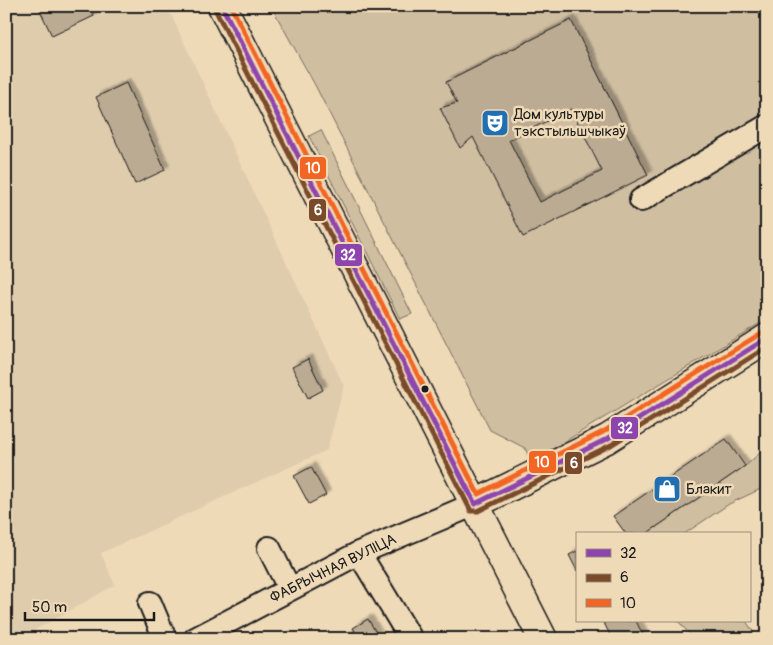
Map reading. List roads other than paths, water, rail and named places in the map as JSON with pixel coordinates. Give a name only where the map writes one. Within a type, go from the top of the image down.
[{"type":"main road","points":[[222,6],[543,639]]},
{"type":"main road","points":[[475,504],[607,439],[767,338]]},
{"type":"street","points":[[641,200],[767,126]]},
{"type":"street","name":"ФАБРЫЧНАЯ ВУЛІЦА","points":[[194,639],[359,553],[475,504]]},
{"type":"street","points":[[269,548],[289,588]]},
{"type":"street","points":[[359,553],[411,639]]},
{"type":"street","points":[[150,603],[165,639]]},
{"type":"place","name":"Дом культуры тэкстыльшчыкаў","points":[[495,123]]},
{"type":"place","name":"Блакит","points":[[667,489]]}]
